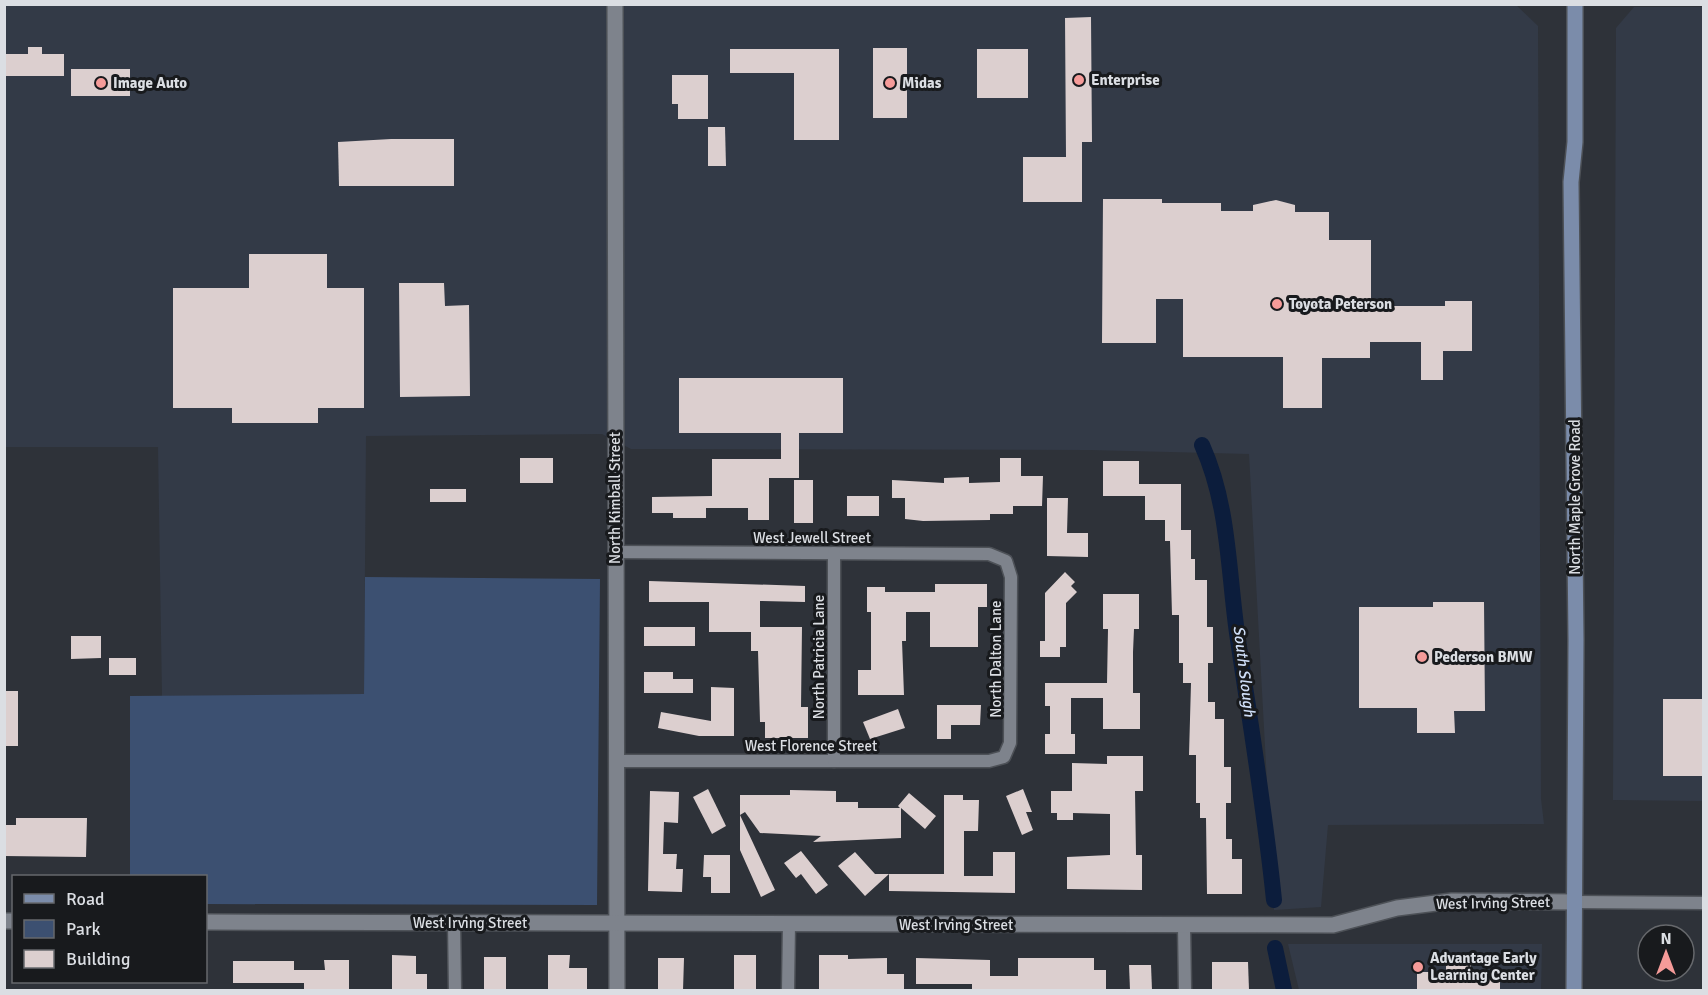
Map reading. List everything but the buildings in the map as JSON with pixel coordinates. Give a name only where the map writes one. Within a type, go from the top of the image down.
[{"type":"main road","name":"North Maple Grove Road","points":[[1574,990],[1576,902],[1571,182],[1575,142],[1575,4]]},
{"type":"street","name":"North Kimball Street","points":[[615,4],[616,990]]},
{"type":"street","name":"West Jewell Street","points":[[615,552],[989,554],[1006,561]]},
{"type":"street","name":"North Patricia Lane","points":[[834,553],[834,761]]},
{"type":"street","name":"North Dalton Lane","points":[[1004,757],[1010,743],[1011,578],[1006,561]]},
{"type":"street","name":"West Florence Street","points":[[616,761],[989,761],[1004,757]]},
{"type":"street","name":"West Irving Street","points":[[207,922],[1333,925],[1397,908],[1452,901],[1704,903]]},
{"type":"street","points":[[454,923],[455,990]]},
{"type":"street","points":[[788,990],[789,924]]},
{"type":"street","points":[[1184,926],[1185,990]]},
{"type":"shaded area","points":[[1515,4],[1538,26],[1541,799],[1544,824],[1328,825],[1321,907],[1274,910],[1249,454],[1090,450],[631,449],[602,434],[366,436],[364,695],[162,696],[158,447],[5,447],[5,5]]},
{"type":"shaded area","points":[[1634,7],[1703,7],[1703,801],[1613,800],[1616,28]]},
{"type":"shaded area","name":"Advantage Early Learning Center","points":[[1288,944],[1542,944],[1541,990],[1299,990]]},
{"type":"green space","points":[[365,577],[600,579],[597,905],[207,904],[207,875],[130,875],[130,696],[364,694]]},
{"type":"waterway","name":"South Slough","points":[[1202,445],[1211,468],[1223,514],[1274,900]]},
{"type":"waterway","name":"South Slough","points":[[1275,948],[1284,990]]},
{"type":"place","name":"Enterprise","points":[[1079,80]]},
{"type":"place","name":"Image Auto","points":[[101,83]]},
{"type":"place","name":"Midas","points":[[890,83]]},
{"type":"place","name":"Toyota Peterson","points":[[1277,304]]},
{"type":"place","name":"Pederson BMW","points":[[1422,657]]},
{"type":"place","name":"Advantage Early Learning Center","points":[[1418,967]]}]
